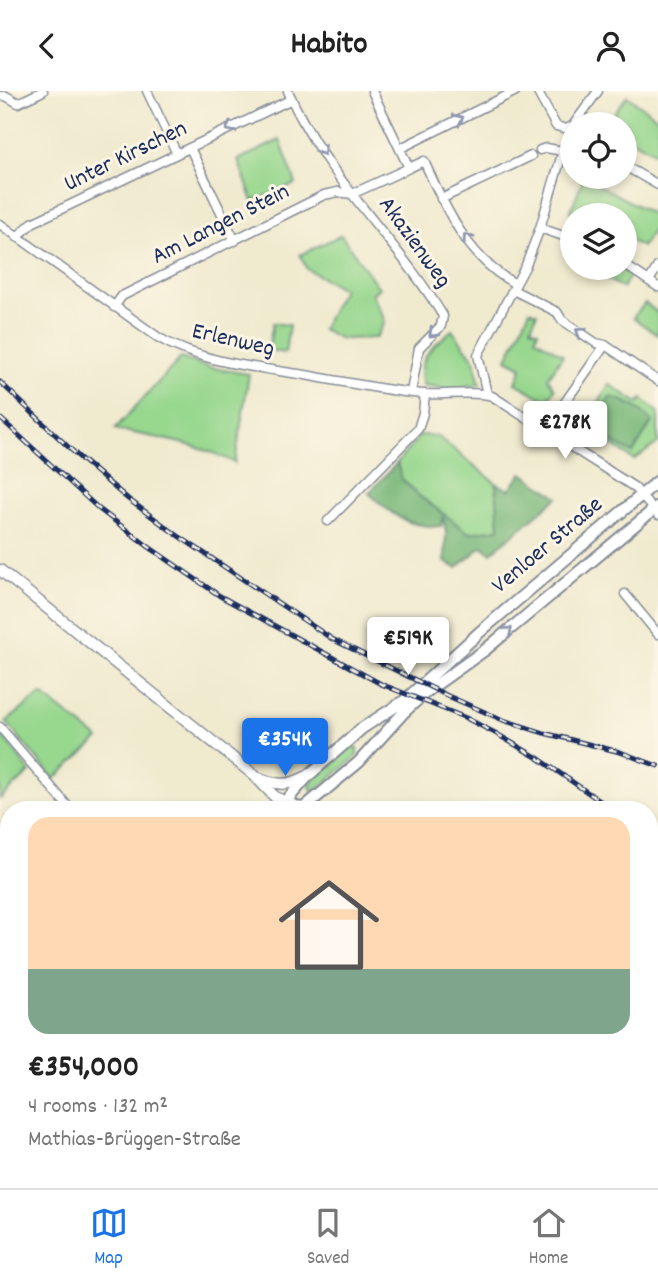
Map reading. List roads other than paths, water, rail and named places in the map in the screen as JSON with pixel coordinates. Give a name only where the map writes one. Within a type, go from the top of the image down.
[{"type":"main road","name":"Venloer Straße","points":[[286,801],[309,775],[348,740],[404,701],[473,637],[658,481]]},
{"type":"main road","name":"Venloer Straße","points":[[311,801],[359,762],[426,692],[485,650],[657,510]]},
{"type":"main road","points":[[348,740],[360,743],[362,754],[359,762]]},
{"type":"main road","points":[[309,775],[307,793],[317,796]]},
{"type":"street","points":[[0,96],[6,96],[18,103],[43,91]]},
{"type":"street","points":[[147,91],[177,154]]},
{"type":"street","points":[[372,91],[409,168],[424,161],[441,199],[489,267],[514,287],[557,312],[562,320],[596,343],[605,345],[656,376]]},
{"type":"street","points":[[401,148],[516,91]]},
{"type":"street","points":[[537,91],[556,126],[560,126]]},
{"type":"street","points":[[582,112],[598,91]]},
{"type":"street","name":"Unter Kirschen","points":[[17,237],[32,223],[190,148],[290,95]]},
{"type":"street","name":"Akazienweg","points":[[290,95],[339,179],[361,203],[443,316],[441,325],[419,348],[411,392]]},
{"type":"street","points":[[190,148],[235,241]]},
{"type":"street","points":[[540,150],[546,148],[560,150]]},
{"type":"street","points":[[441,199],[531,156]]},
{"type":"street","points":[[487,394],[478,355],[514,287],[540,228],[560,161]]},
{"type":"street","name":"Am Langen Stein","points":[[114,307],[122,296],[324,195],[338,192],[352,194],[409,168]]},
{"type":"street","points":[[637,173],[658,185]]},
{"type":"street","name":"Erlenweg","points":[[0,224],[114,307],[173,346],[207,358],[411,392]]},
{"type":"street","points":[[540,228],[560,235]]},
{"type":"street","points":[[649,281],[658,266]]},
{"type":"street","points":[[637,273],[658,287]]},
{"type":"street","points":[[545,431],[605,345]]},
{"type":"street","points":[[411,392],[487,394],[498,399],[634,487],[657,510]]},
{"type":"street","points":[[328,521],[418,429],[424,413],[425,394]]},
{"type":"street","points":[[0,570],[254,775],[276,801]]},
{"type":"street","points":[[625,594],[658,634]]},
{"type":"street","points":[[0,727],[63,801]]},
{"type":"street","points":[[254,775],[279,785],[297,782],[309,775]]},
{"type":"railway","points":[[0,382],[81,459],[128,499],[332,639],[503,720],[620,752],[658,766]]},
{"type":"railway","points":[[0,418],[99,509],[220,596],[381,684],[466,718],[495,733],[538,758],[600,801]]}]
